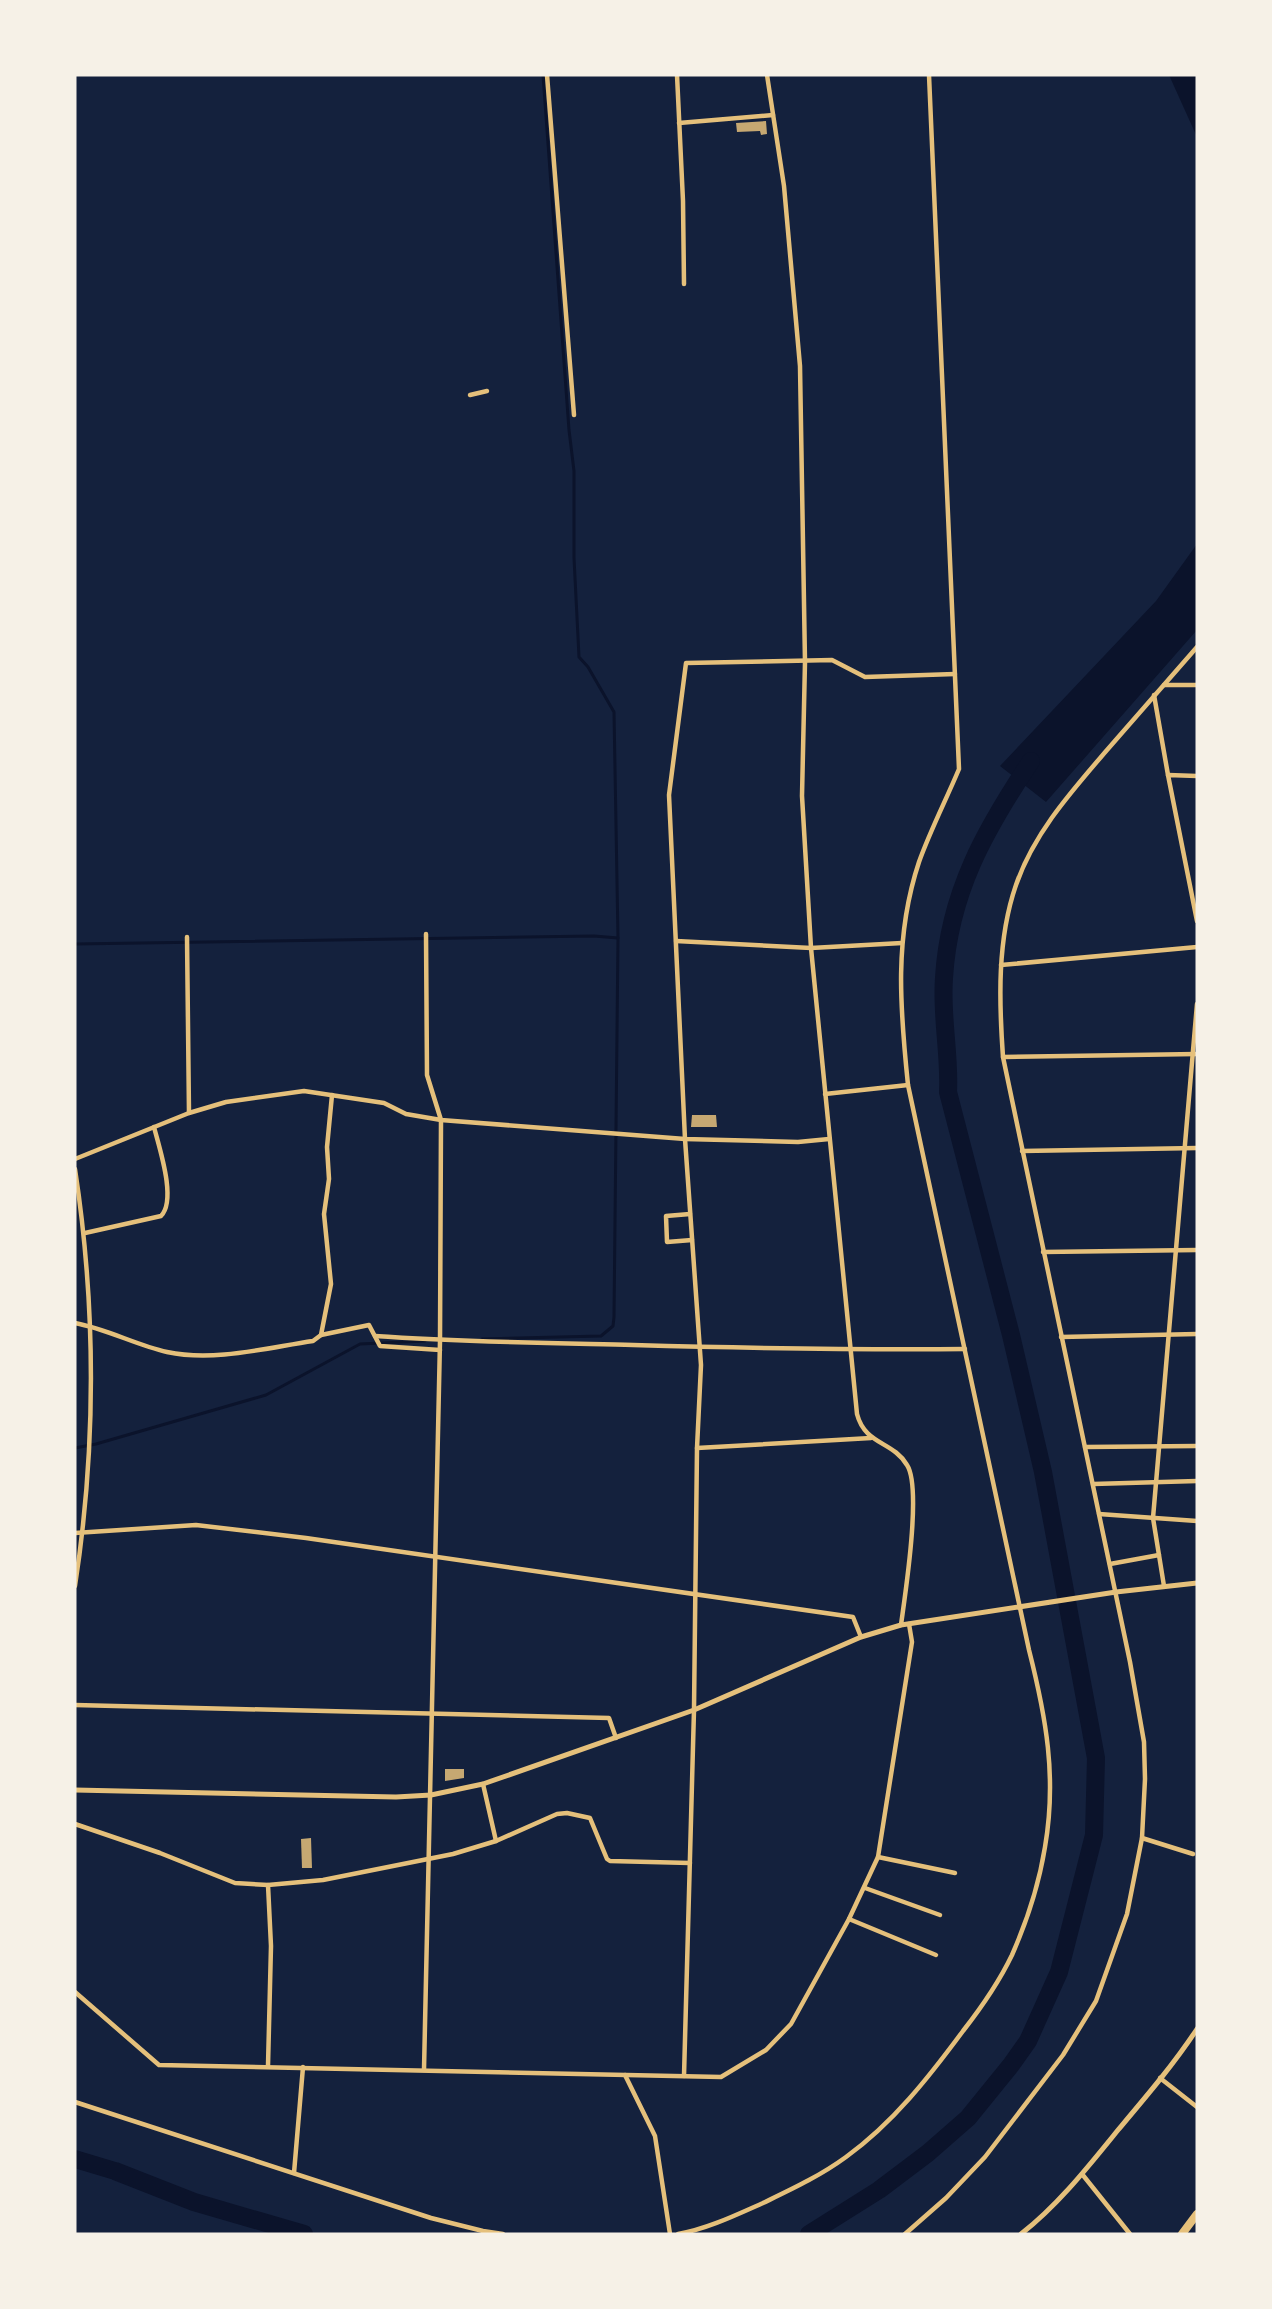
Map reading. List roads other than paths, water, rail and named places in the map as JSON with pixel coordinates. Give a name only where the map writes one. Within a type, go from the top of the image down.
[{"type":"highway","points":[[1182,2234],[1197,2214]]},
{"type":"street","points":[[547,75],[574,415]]},
{"type":"street","points":[[677,75],[684,284]]},
{"type":"street","points":[[768,75],[784,186],[800,366],[804,662],[802,796],[811,948],[857,1414],[860,1426],[871,1438],[899,1455],[912,1474],[911,1542],[901,1626]]},
{"type":"street","points":[[678,2234],[732,2218],[807,2182],[847,2157],[893,2116],[938,2067],[974,2018],[1000,1977],[1012,1954],[1029,1909],[1045,1845],[1050,1798],[1050,1766],[1043,1705],[908,1085],[900,1012],[902,943],[910,895],[920,860],[959,770],[929,75]]},
{"type":"street","points":[[679,123],[773,115]]},
{"type":"street","points":[[470,395],[487,391]]},
{"type":"street","points":[[905,2234],[946,2198],[985,2157],[1063,2055],[1096,2001],[1127,1914],[1142,1838],[1144,1742],[1116,1592],[1003,1057],[1000,1017],[1001,965],[1015,886],[1028,857],[1058,808],[1197,647]]},
{"type":"street","points":[[684,2076],[694,1710],[697,1449],[701,1365],[690,1214],[669,795],[686,663],[832,660],[865,677],[955,674]]},
{"type":"street","points":[[1163,685],[1197,685]]},
{"type":"street","points":[[1154,695],[1197,921]]},
{"type":"street","points":[[1168,775],[1197,776]]},
{"type":"street","points":[[424,2070],[440,1350],[441,1120],[427,1075],[426,934]]},
{"type":"street","points":[[187,937],[189,1113]]},
{"type":"street","points":[[676,941],[811,948],[902,943]]},
{"type":"street","points":[[1001,965],[1197,947]]},
{"type":"street","points":[[1164,1586],[1154,1518],[1156,1482],[1184,1148],[1195,1054],[1197,1004]]},
{"type":"street","points":[[1003,1057],[1195,1054]]},
{"type":"street","points":[[825,1094],[908,1085]]},
{"type":"street","points":[[75,1159],[189,1113],[226,1102],[304,1091],[384,1103],[406,1114],[441,1120],[686,1140],[798,1142],[829,1139]]},
{"type":"street","points":[[321,1335],[331,1284],[324,1214],[332,1095]]},
{"type":"street","points":[[85,1233],[161,1216],[164,1213],[167,1192],[154,1127]]},
{"type":"street","points":[[1022,1151],[1197,1148]]},
{"type":"street","points":[[75,1169],[85,1233],[91,1326],[83,1532],[75,1586]]},
{"type":"street","points":[[690,1214],[666,1216],[667,1242],[692,1240]]},
{"type":"street","points":[[1043,1252],[1197,1250]]},
{"type":"street","points":[[75,1323],[91,1326],[165,1352],[182,1355],[224,1354],[313,1341],[321,1335],[369,1325],[380,1346],[440,1350]]},
{"type":"street","points":[[1061,1337],[1197,1334]]},
{"type":"street","points":[[375,1336],[440,1341],[700,1347],[850,1350],[965,1349]]},
{"type":"street","points":[[697,1449],[871,1438]]},
{"type":"street","points":[[1085,1447],[1197,1446]]},
{"type":"street","points":[[1093,1484],[1197,1481]]},
{"type":"street","points":[[1099,1514],[1197,1521]]},
{"type":"street","points":[[75,1533],[196,1525],[306,1538],[853,1617],[861,1637]]},
{"type":"street","points":[[1110,1564],[1159,1555]]},
{"type":"street","points":[[75,1790],[385,1797],[431,1795],[483,1784],[694,1710],[861,1637],[909,1624],[1197,1582]]},
{"type":"street","points":[[75,1992],[159,2065],[721,2077],[766,2050],[791,2024],[865,1888],[878,1857],[912,1642],[909,1624]]},
{"type":"street","points":[[75,1705],[609,1718],[616,1738]]},
{"type":"street","points":[[483,1784],[496,1841]]},
{"type":"street","points":[[75,1824],[160,1853],[235,1883],[268,1885],[323,1880],[453,1854],[496,1841],[551,1815],[567,1813],[590,1818],[607,1859],[610,1861],[690,1863]]},
{"type":"street","points":[[1142,1838],[1193,1854]]},
{"type":"street","points":[[878,1857],[955,1873]]},
{"type":"street","points":[[268,1885],[271,1946],[268,2066]]},
{"type":"street","points":[[865,1888],[940,1915]]},
{"type":"street","points":[[849,1918],[936,1955]]},
{"type":"street","points":[[1021,2234],[1036,2222],[1083,2174],[1197,2029]]},
{"type":"street","points":[[294,2173],[303,2067]]},
{"type":"street","points":[[625,2075],[655,2136],[670,2234]]},
{"type":"street","points":[[1160,2078],[1197,2107]]},
{"type":"street","points":[[75,2102],[431,2218],[503,2234]]},
{"type":"street","points":[[1083,2174],[1130,2234]]},
{"type":"water","points":[[1169,75],[1197,75],[1197,137]]},
{"type":"water","points":[[1197,544],[1197,630],[1046,802],[1000,766],[1156,601]]},
{"type":"waterway","points":[[482,1339],[601,1336],[613,1326],[614,1317],[618,938],[614,712],[588,667],[579,657],[574,558],[574,471],[543,75]]},
{"type":"waterway","points":[[809,2234],[879,2190],[928,2153],[968,2118],[1011,2065],[1028,2041],[1059,1972],[1094,1835],[1096,1758],[1043,1472],[1011,1335],[948,1092],[943,992],[947,947],[953,918],[972,864],[999,812],[1031,761]]},
{"type":"waterway","points":[[75,944],[594,936],[618,938]]},
{"type":"waterway","points":[[75,1448],[266,1395],[360,1344],[425,1341]]},
{"type":"waterway","points":[[75,2159],[115,2171],[194,2202],[304,2234]]}]
